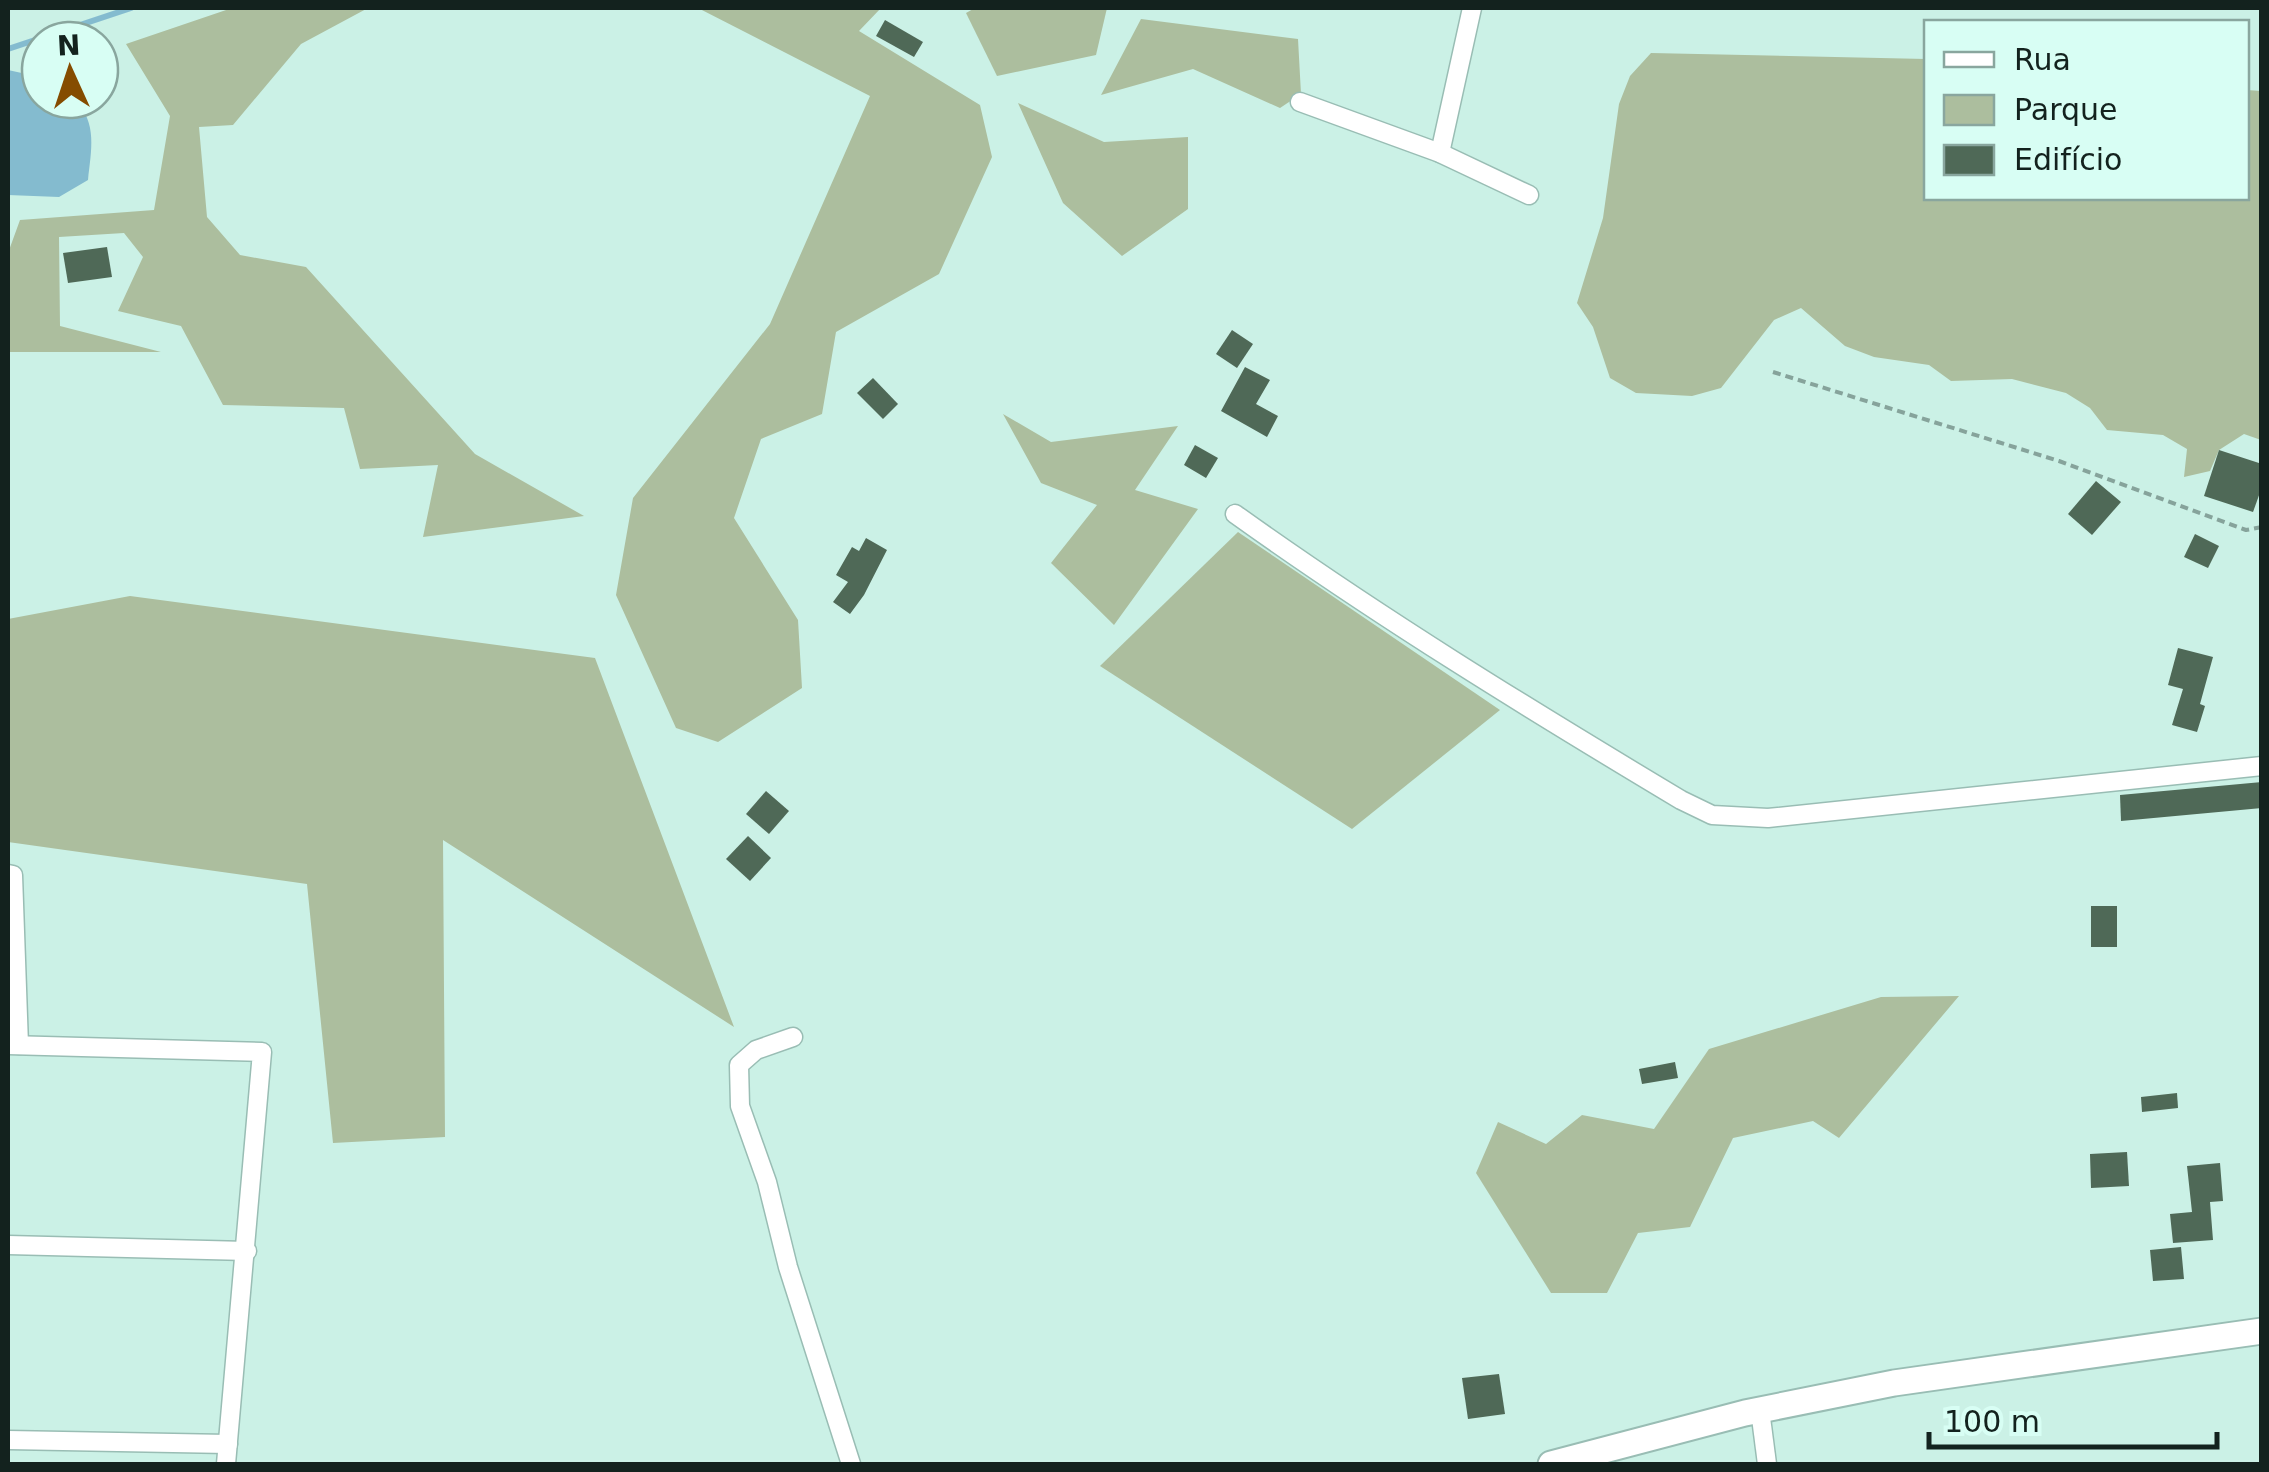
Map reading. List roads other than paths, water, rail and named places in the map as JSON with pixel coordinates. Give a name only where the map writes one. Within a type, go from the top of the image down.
[{"type":"street","points":[[1440,153],[1472,8]]},
{"type":"street","points":[[1300,102],[1440,153],[1529,196]]},
{"type":"street","points":[[1235,514],[1320,576],[1465,671],[1712,815],[1768,818],[2262,766]]},
{"type":"street","points":[[8,874],[13,874],[13,1045],[262,1052],[226,1464]]},
{"type":"street","points":[[793,1037],[756,1050],[739,1065],[740,1106],[767,1182],[788,1266],[851,1464]]},
{"type":"street","points":[[8,1246],[247,1251]]},
{"type":"street","points":[[1551,1464],[1760,1410],[1894,1384],[2262,1331]]},
{"type":"street","points":[[1760,1410],[1767,1464]]},
{"type":"street","points":[[8,1440],[228,1444]]},
{"type":"water","points":[[8,70],[20,73],[20,120],[88,120],[91,138],[88,180],[59,197],[8,195]]},
{"type":"waterway","points":[[8,49],[131,8]]}]
